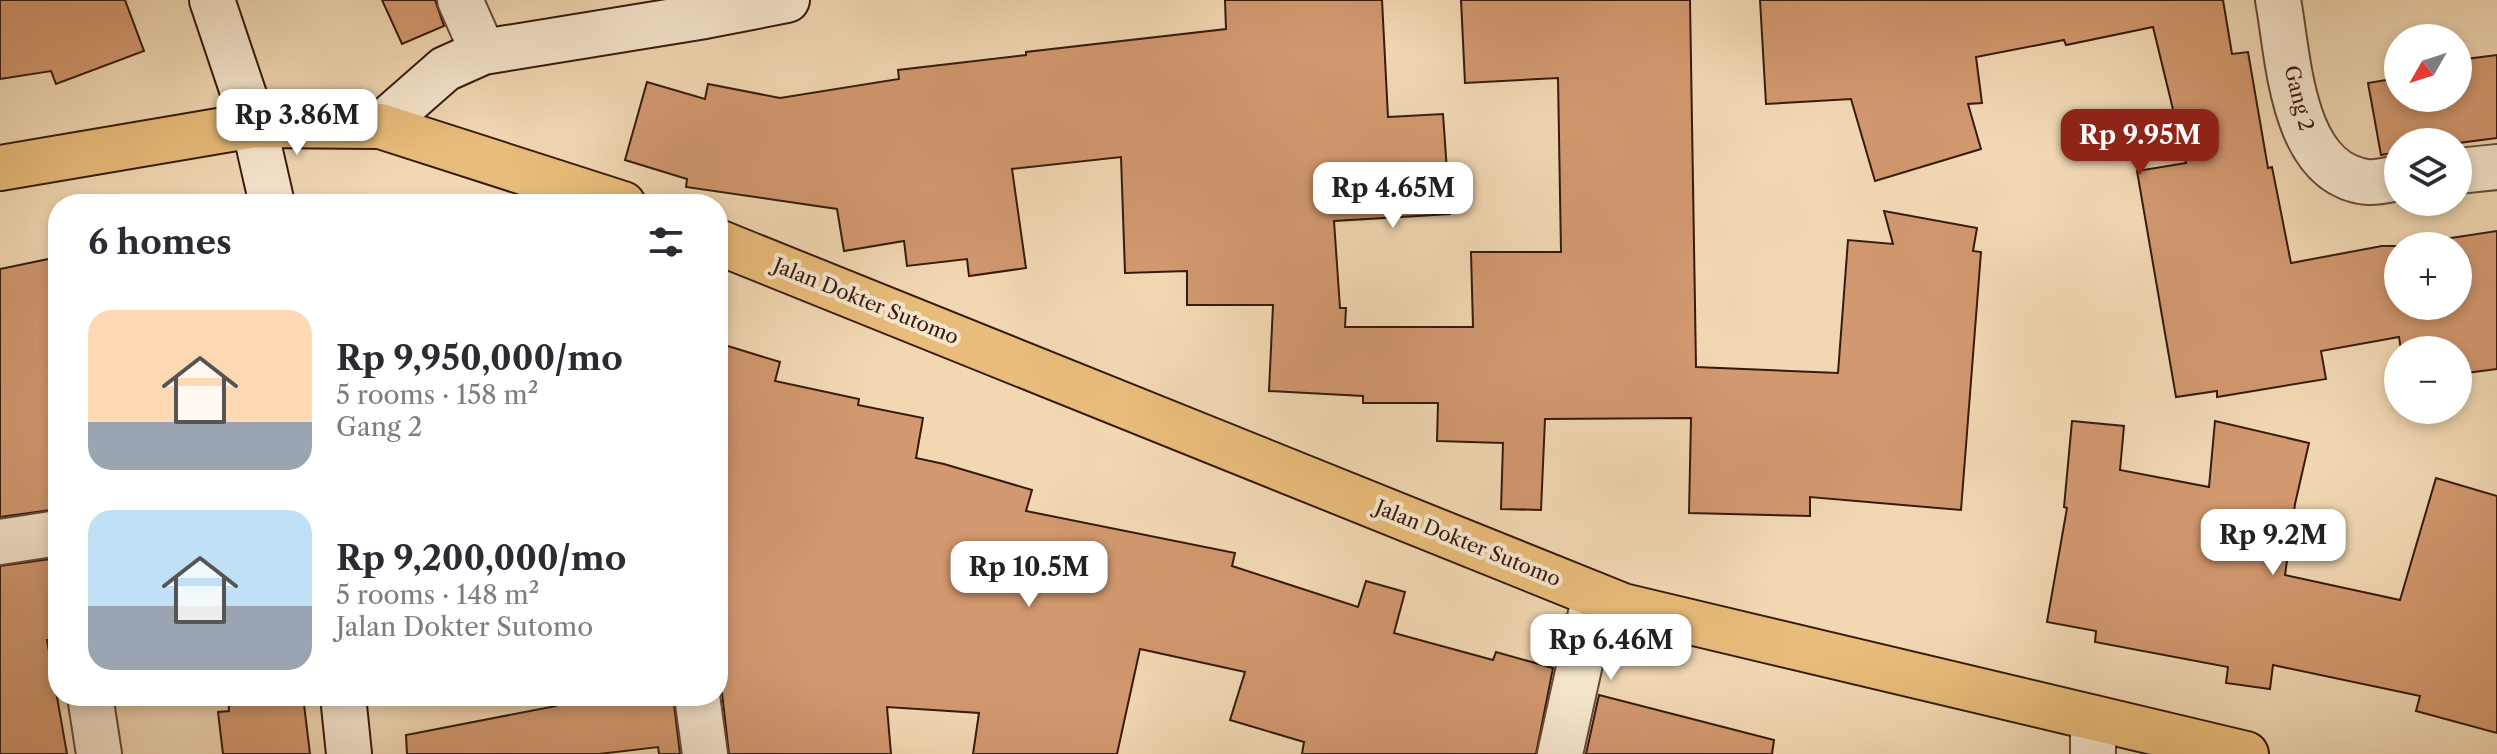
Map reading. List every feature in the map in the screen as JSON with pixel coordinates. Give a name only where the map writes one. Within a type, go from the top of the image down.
[{"type":"highway","points":[[0,168],[254,125],[380,126],[592,194]]},
{"type":"highway","name":"Jalan Dokter Sutomo","points":[[728,246],[1623,606],[2093,736],[2246,754]]},
{"type":"main road","points":[[212,0],[254,125],[270,194]]},
{"type":"main road","points":[[460,0],[483,52]]},
{"type":"main road","points":[[380,126],[445,69],[483,52],[702,8],[787,0]]},
{"type":"main road","name":"Gang 2","points":[[2278,0],[2298,111],[2306,137],[2323,160],[2345,175],[2368,182],[2384,180]]},
{"type":"main road","points":[[2472,170],[2497,167]]},
{"type":"main road","points":[[0,542],[48,535]]},
{"type":"main road","points":[[1560,754],[1595,595]]},
{"type":"main road","points":[[92,706],[99,754]]},
{"type":"main road","points":[[344,706],[349,754]]},
{"type":"main road","points":[[698,706],[705,754]]},
{"type":"building","points":[[0,0],[125,0],[144,51],[56,84],[51,71],[0,79]]},
{"type":"building","points":[[382,0],[435,0],[444,26],[402,44]]},
{"type":"building","points":[[1225,0],[1382,0],[1388,117],[1443,114],[1450,214],[1334,221],[1340,308],[1346,308],[1345,327],[1473,327],[1471,252],[1561,252],[1558,78],[1465,83],[1461,0],[1690,0],[1696,367],[1838,373],[1848,240],[1893,244],[1884,211],[1977,228],[1973,251],[1981,252],[1961,510],[1810,497],[1810,516],[1689,513],[1691,418],[1545,419],[1541,510],[1501,509],[1503,443],[1437,441],[1438,403],[1363,403],[1363,396],[1269,391],[1273,305],[1187,305],[1187,271],[1125,273],[1121,157],[1012,169],[1026,268],[969,276],[967,259],[907,266],[904,241],[844,251],[837,209],[686,187],[687,179],[625,160],[647,82],[705,99],[708,84],[780,98],[899,79],[898,70],[1226,29]]},
{"type":"building","points":[[1760,0],[2223,0],[2232,54],[2248,52],[2268,168],[2272,167],[2291,263],[2384,246],[2384,320],[2472,320],[2472,235],[2497,231],[2497,369],[2472,372],[2472,336],[2384,336],[2384,340],[2321,351],[2326,379],[2217,397],[2217,391],[2176,397],[2137,171],[2186,163],[2153,27],[2066,45],[2064,40],[1976,57],[1982,103],[1968,104],[1981,149],[1875,181],[1851,99],[1766,104]]},
{"type":"building","points":[[2497,55],[2497,138],[2472,141],[2472,128],[2384,128],[2384,154],[2381,155],[2368,83],[2384,80],[2384,112],[2472,112],[2472,58]]},
{"type":"building","points":[[48,259],[48,510],[0,517],[0,269]]},
{"type":"building","points":[[728,346],[780,362],[775,381],[859,399],[858,405],[923,418],[916,458],[1032,490],[1026,511],[1235,553],[1232,566],[1358,607],[1366,581],[1405,592],[1394,633],[1493,660],[1496,652],[1553,668],[1536,754],[1302,754],[1304,742],[1230,720],[1245,672],[1140,649],[1117,754],[973,754],[979,713],[887,707],[891,754],[729,754],[723,706],[728,706]]},
{"type":"building","points":[[2072,421],[2124,426],[2120,470],[2209,487],[2215,421],[2309,443],[2295,504],[2285,575],[2400,600],[2436,478],[2497,496],[2497,733],[2416,711],[2420,696],[2273,665],[2270,689],[2226,683],[2228,667],[2095,642],[2096,631],[2047,622],[2067,508],[2064,507]]},
{"type":"building","points":[[48,559],[48,706],[59,706],[67,754],[0,754],[0,566]]},
{"type":"building","points":[[1599,695],[1774,740],[1772,754],[1586,754]]},
{"type":"building","points":[[229,706],[304,706],[310,754],[223,754],[218,712],[229,711]]},
{"type":"building","points":[[556,706],[674,706],[680,754],[659,754],[658,747],[599,754],[407,754],[406,735]]}]
